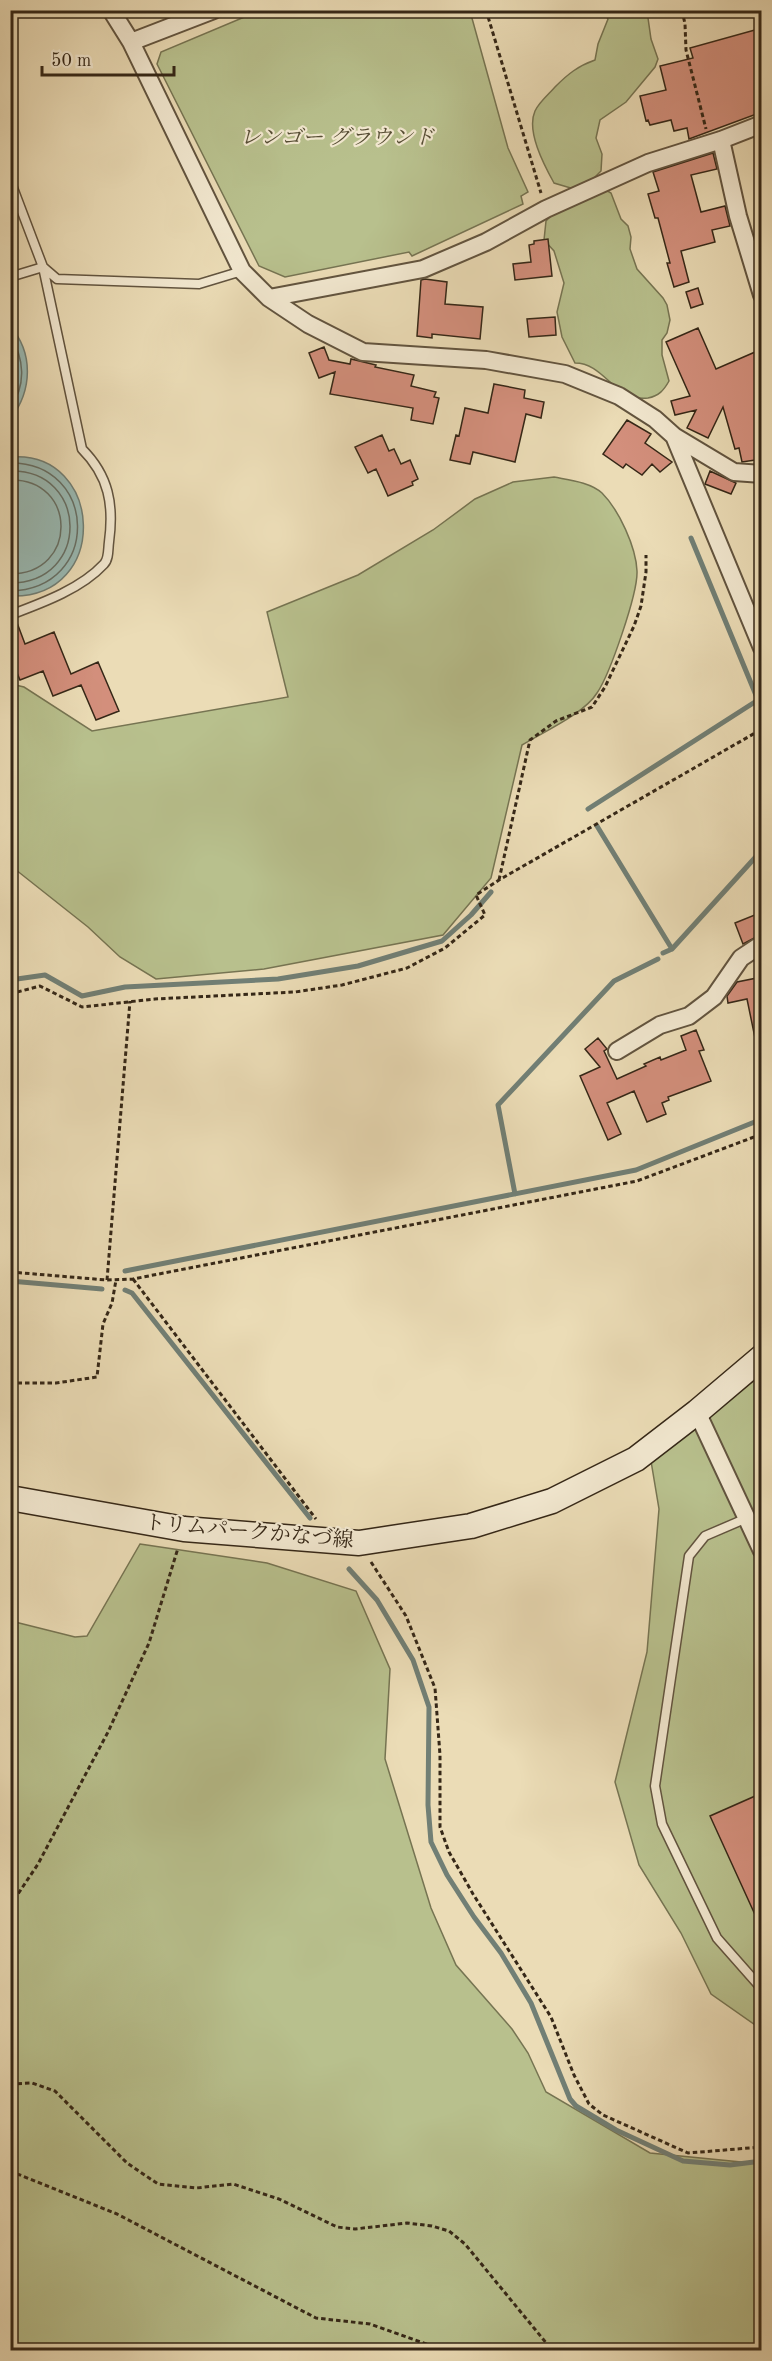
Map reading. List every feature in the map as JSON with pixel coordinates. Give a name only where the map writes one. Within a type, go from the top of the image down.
[{"type":"main road","name":"トリムパークかなづ線","points":[[10,1498],[184,1529],[359,1543],[471,1526],[552,1501],[636,1459],[697,1413],[762,1357]]},
{"type":"street","points":[[111,10],[131,42],[242,271],[269,297],[308,324],[363,352],[486,360],[565,374],[620,396],[655,419],[674,436],[734,472],[762,474]]},
{"type":"street","points":[[131,42],[214,10]]},
{"type":"street","points":[[269,297],[423,269],[486,242],[546,209],[648,163],[715,142],[762,124]]},
{"type":"street","points":[[715,142],[761,292]]},
{"type":"street","points":[[674,436],[762,648]]},
{"type":"street","points":[[617,1051],[660,1025],[689,1017],[714,997],[741,958],[762,944]]},
{"type":"street","points":[[697,1413],[762,1551]]},
{"type":"lane","points":[[10,180],[43,267],[82,449],[93,461],[108,488],[112,521],[106,562],[88,579],[34,606],[10,615]]},
{"type":"lane","points":[[43,267],[57,279],[199,284],[242,271]]},
{"type":"lane","points":[[10,277],[43,267]]},
{"type":"lane","points":[[747,1518],[705,1536],[689,1556],[656,1786],[662,1824],[717,1938],[762,1989]]},
{"type":"path","points":[[486,10],[493,26],[546,209]]},
{"type":"path","points":[[682,10],[689,67],[715,142]]},
{"type":"path","points":[[499,880],[530,740],[556,722],[592,707],[605,687],[641,606],[646,555]]},
{"type":"path","points":[[10,993],[40,986],[82,1007],[130,1001],[295,992],[342,985],[407,968],[445,948],[484,915],[476,895],[762,729]]},
{"type":"path","points":[[107,1280],[130,1001]]},
{"type":"path","points":[[10,1272],[107,1280],[133,1279],[637,1181],[762,1134]]},
{"type":"path","points":[[133,1279],[332,1540]]},
{"type":"path","points":[[10,1383],[56,1383],[97,1377],[103,1324],[112,1303],[116,1280]]},
{"type":"path","points":[[10,1906],[38,1864],[108,1732],[149,1642],[184,1529]]},
{"type":"path","points":[[359,1543],[406,1616],[435,1688],[440,1755],[440,1827],[449,1852],[551,2017],[574,2075],[589,2104],[603,2115],[688,2153],[762,2147]]},
{"type":"path","points":[[10,2084],[32,2083],[55,2091],[127,2163],[158,2184],[196,2188],[233,2184],[279,2199],[337,2227],[356,2229],[406,2223],[449,2231],[465,2244],[552,2350]]},
{"type":"path","points":[[10,2171],[117,2214],[316,2318],[370,2325],[442,2350]]},
{"type":"green space","name":"レンゴー グラウンド","points":[[261,10],[470,11],[508,148],[528,192],[521,196],[523,204],[412,256],[409,252],[285,277],[259,266],[157,64],[161,52]]},
{"type":"green space","points":[[603,11],[647,11],[651,39],[658,59],[655,67],[626,102],[600,120],[596,138],[602,154],[601,171],[587,185],[574,189],[554,183],[537,148],[533,119],[539,104],[560,82],[578,68],[595,60],[598,44],[608,19]]},
{"type":"green space","points":[[604,189],[611,193],[621,219],[628,226],[631,237],[630,249],[637,269],[667,305],[670,320],[667,333],[662,340],[662,355],[669,381],[661,392],[648,398],[636,398],[626,394],[594,369],[575,363],[562,337],[557,312],[564,283],[554,251],[544,240],[546,221],[557,209]]},
{"type":"green space","points":[[554,477],[592,486],[602,493],[614,509],[634,551],[637,571],[633,597],[616,652],[591,701],[573,715],[522,745],[491,878],[443,935],[264,969],[156,979],[120,957],[88,927],[11,866],[11,684],[24,687],[92,731],[288,697],[267,612],[358,575],[433,530],[475,499],[513,482]]},
{"type":"green space","points":[[761,1375],[761,2029],[711,1994],[681,1933],[639,1865],[615,1782],[647,1652],[659,1509],[651,1461]]},
{"type":"green space","points":[[140,1544],[267,1563],[356,1591],[390,1669],[385,1759],[431,1908],[456,1965],[512,2029],[528,2053],[546,2092],[650,2153],[761,2164],[761,2350],[11,2350],[11,1621],[75,1637],[87,1636]]},
{"type":"water","points":[[10,326],[23,348],[27,372],[23,396],[11,418]]},
{"type":"water","points":[[11,457],[42,461],[64,476],[78,499],[83,525],[79,551],[66,575],[44,591],[11,596]]},
{"type":"building","points":[[762,28],[762,112],[689,139],[687,128],[674,131],[671,120],[650,125],[648,120],[646,121],[640,96],[666,90],[660,66],[693,58],[690,48]]},
{"type":"building","points":[[713,153],[717,169],[691,175],[701,212],[725,206],[730,226],[712,230],[715,242],[681,251],[689,282],[674,287],[658,218],[655,218],[648,194],[659,191],[653,172]]},
{"type":"building","points":[[548,239],[552,276],[515,280],[513,264],[531,262],[529,245],[534,244],[534,241]]},
{"type":"building","points":[[421,280],[447,282],[445,304],[483,307],[480,339],[432,334],[432,338],[417,336]]},
{"type":"building","points":[[698,288],[703,304],[691,308],[686,292]]},
{"type":"building","points":[[555,317],[556,335],[529,337],[527,319]]},
{"type":"building","points":[[698,328],[716,369],[762,349],[762,395],[756,397],[762,417],[762,459],[742,462],[739,448],[735,449],[723,407],[708,438],[687,428],[696,410],[675,415],[671,401],[690,396],[666,342]]},
{"type":"building","points":[[324,347],[329,360],[350,364],[351,359],[376,365],[375,367],[414,375],[411,386],[436,392],[434,397],[439,398],[433,424],[411,420],[413,408],[330,394],[335,372],[319,378],[309,353]]},
{"type":"building","points":[[494,384],[525,390],[524,398],[544,402],[541,418],[526,414],[515,462],[473,452],[470,464],[450,460],[456,435],[459,436],[465,408],[488,413]]},
{"type":"building","points":[[627,420],[651,434],[645,443],[672,462],[660,472],[652,464],[642,475],[626,464],[623,468],[603,454]]},
{"type":"building","points":[[382,435],[389,451],[394,449],[401,464],[410,460],[418,479],[412,482],[413,485],[388,496],[376,469],[368,473],[355,447]]},
{"type":"building","points":[[710,471],[736,483],[731,494],[705,484]]},
{"type":"building","points":[[16,620],[25,644],[54,632],[71,674],[98,662],[119,711],[96,720],[81,685],[53,696],[43,671],[20,680],[10,656],[10,621]]},
{"type":"building","points":[[762,912],[762,934],[743,944],[735,923]]},
{"type":"building","points":[[762,977],[762,1037],[755,1038],[747,999],[728,1003],[727,996],[737,982]]},
{"type":"building","points":[[696,1030],[704,1050],[699,1051],[711,1081],[668,1097],[669,1100],[662,1103],[666,1114],[647,1122],[634,1091],[607,1103],[621,1134],[608,1140],[580,1076],[600,1067],[585,1049],[598,1038],[607,1049],[604,1051],[617,1079],[660,1057],[661,1060],[686,1050],[681,1036]]},
{"type":"building","points":[[762,1793],[762,1930],[710,1816]]},
{"type":"waterway","points":[[588,809],[758,700],[691,538]]},
{"type":"waterway","points":[[597,826],[672,949],[663,953]]},
{"type":"waterway","points":[[672,949],[762,850]]},
{"type":"waterway","points":[[10,980],[45,975],[82,996],[125,987],[278,979],[358,966],[442,941],[471,915],[491,892]]},
{"type":"waterway","points":[[515,1194],[498,1105],[614,981],[658,959]]},
{"type":"waterway","points":[[125,1271],[636,1170],[762,1119]]},
{"type":"waterway","points":[[10,1281],[102,1289]]},
{"type":"waterway","points":[[125,1290],[132,1293],[310,1518]]},
{"type":"waterway","points":[[349,1569],[377,1600],[413,1660],[429,1707],[428,1805],[431,1842],[447,1875],[501,1953],[531,2003],[570,2099],[576,2106],[616,2130],[683,2161],[730,2165],[762,2161]]}]
